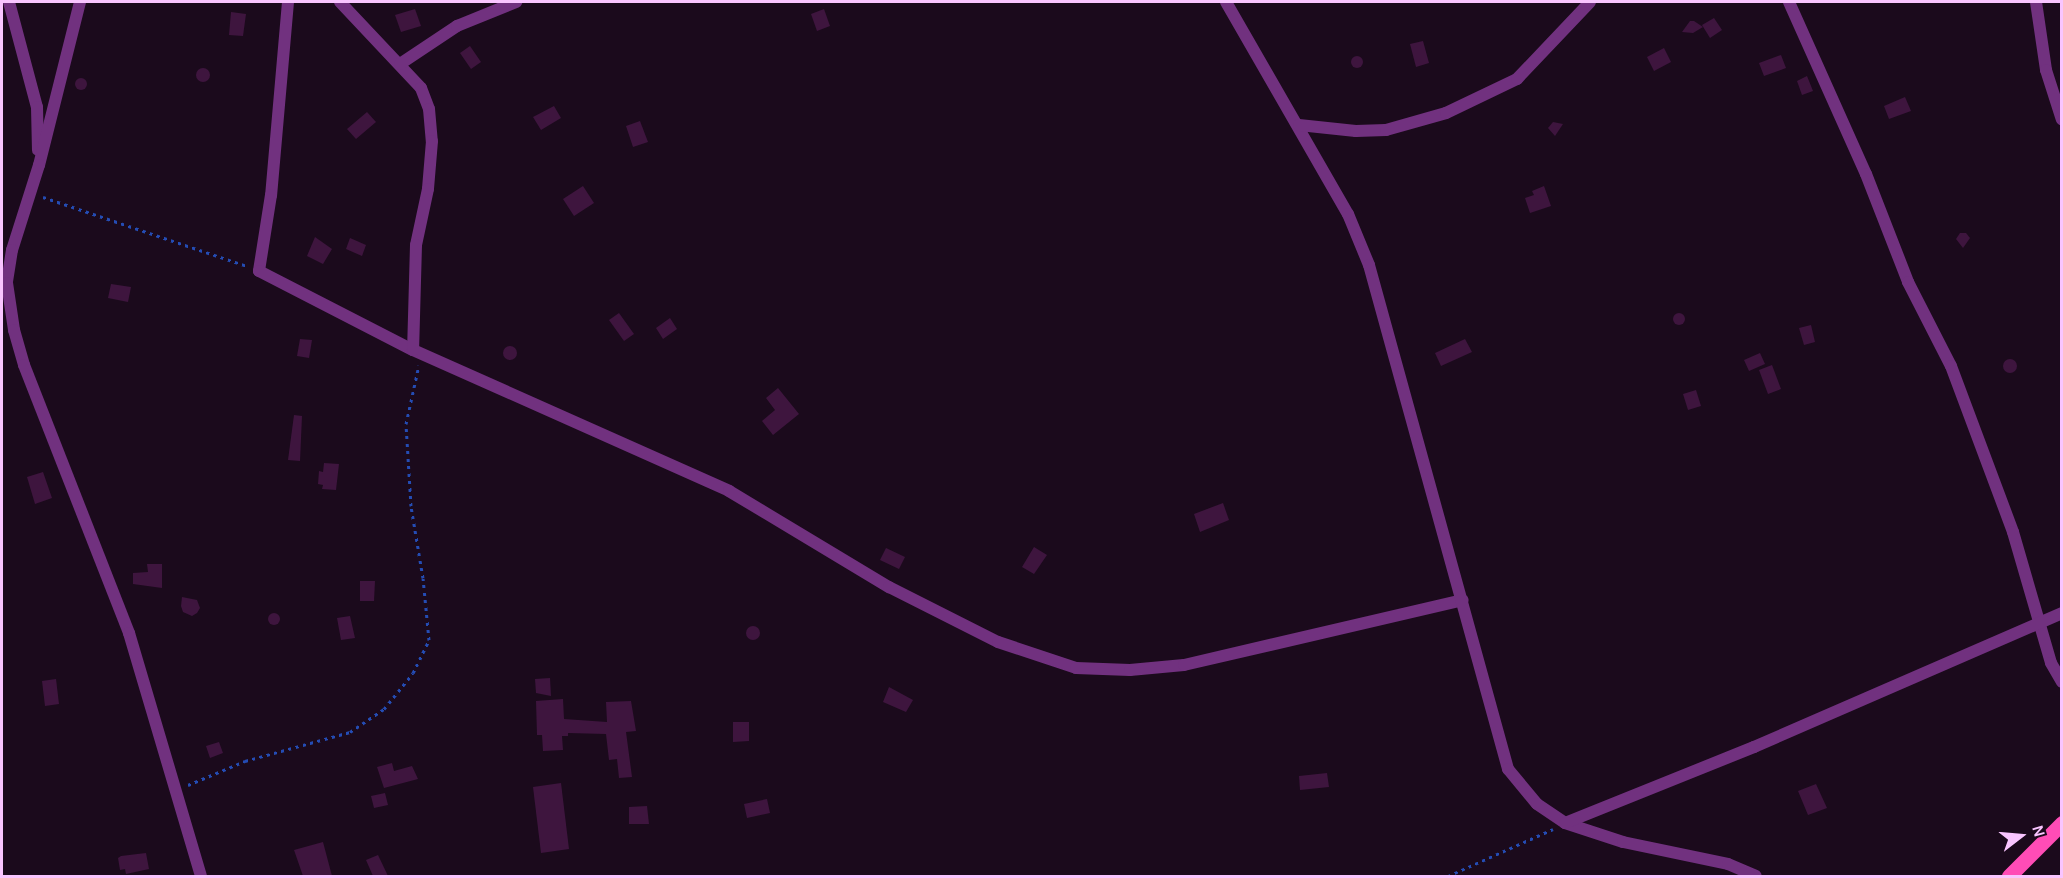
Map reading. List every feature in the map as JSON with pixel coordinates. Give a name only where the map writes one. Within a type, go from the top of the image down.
[{"type":"main road","points":[[2009,876],[2061,823]]},
{"type":"street","points":[[9,2],[37,107],[39,165]]},
{"type":"street","points":[[80,2],[39,165],[12,250],[7,283],[15,330],[24,364],[129,633],[201,876]]},
{"type":"street","points":[[288,2],[271,195],[259,271],[417,352],[729,491],[889,587],[998,642],[1076,668],[1118,670],[1184,665],[1463,600]]},
{"type":"street","points":[[340,2],[421,87],[429,110],[432,141],[428,189],[416,245],[417,352]]},
{"type":"street","points":[[400,64],[457,26],[516,2]]},
{"type":"street","points":[[1226,2],[1299,125],[1348,214],[1369,266],[1508,769],[1537,804],[1565,823],[1623,842],[1728,864],[1756,876]]},
{"type":"street","points":[[1299,125],[1356,131],[1386,130],[1446,113],[1517,79],[1590,2]]},
{"type":"street","points":[[1789,2],[1866,174],[1908,282],[1951,366],[2013,532],[2041,621],[2051,663],[2061,682]]},
{"type":"street","points":[[2036,2],[2046,70],[2061,120]]},
{"type":"street","points":[[1565,823],[1754,747],[2061,613]]},
{"type":"path","points":[[30,193],[259,271]]},
{"type":"path","points":[[176,790],[245,761],[350,732],[384,709],[413,673],[429,640],[423,578],[411,506],[406,424],[417,352]]},
{"type":"path","points":[[1448,876],[1565,823]]},
{"type":"building","points":[[415,9],[421,26],[401,32],[395,15]]},
{"type":"building","points":[[824,9],[830,26],[817,31],[811,14]]},
{"type":"building","points":[[231,12],[246,14],[243,36],[229,35]]},
{"type":"building","points":[[1714,18],[1722,30],[1710,38],[1702,25]]},
{"type":"building","points":[[1690,21],[1703,27],[1693,33],[1682,32]]},
{"type":"building","points":[[1423,41],[1429,63],[1416,67],[1410,44]]},
{"type":"building","points":[[470,46],[481,62],[471,69],[460,53]]},
{"type":"building","points":[[1664,48],[1671,62],[1654,71],[1647,57]]},
{"type":"building","points":[[1781,55],[1786,68],[1764,76],[1759,63]]},
{"type":"building","points":[[1359,56],[1363,62],[1359,68],[1355,68],[1351,60]]},
{"type":"building","points":[[203,68],[208,70],[210,75],[208,80],[203,82],[198,80],[196,75],[198,70]]},
{"type":"building","points":[[1807,76],[1813,91],[1802,95],[1797,81]]},
{"type":"building","points":[[83,78],[87,84],[83,90],[79,90],[75,82]]},
{"type":"building","points":[[1905,97],[1911,111],[1889,119],[1884,106]]},
{"type":"building","points":[[554,106],[561,118],[541,130],[533,117]]},
{"type":"building","points":[[367,112],[376,122],[356,139],[347,129]]},
{"type":"building","points":[[640,121],[648,142],[633,147],[626,126]]},
{"type":"building","points":[[1553,122],[1563,124],[1555,136],[1548,128]]},
{"type":"building","points":[[583,186],[594,203],[574,216],[563,199]]},
{"type":"building","points":[[1544,186],[1551,206],[1530,213],[1525,198],[1534,195],[1532,191]]},
{"type":"building","points":[[1960,233],[1966,233],[1970,238],[1963,248],[1956,239]]},
{"type":"building","points":[[315,237],[332,249],[323,264],[307,256]]},
{"type":"building","points":[[350,238],[366,245],[362,256],[346,249]]},
{"type":"building","points":[[111,284],[131,287],[128,302],[108,298]]},
{"type":"building","points":[[619,313],[634,334],[624,341],[609,320]]},
{"type":"building","points":[[1681,313],[1685,319],[1681,325],[1677,325],[1673,317]]},
{"type":"building","points":[[670,318],[677,329],[663,339],[656,328]]},
{"type":"building","points":[[1811,325],[1815,342],[1804,345],[1799,328]]},
{"type":"building","points":[[300,339],[312,340],[309,358],[297,356]]},
{"type":"building","points":[[1465,339],[1472,352],[1441,366],[1435,353]]},
{"type":"building","points":[[510,346],[515,348],[517,353],[515,358],[510,360],[505,358],[503,353],[505,348]]},
{"type":"building","points":[[1760,353],[1765,364],[1749,371],[1744,360]]},
{"type":"building","points":[[2007,359],[2013,359],[2017,366],[2013,373],[2007,373],[2003,369],[2003,363]]},
{"type":"building","points":[[1772,365],[1781,389],[1768,394],[1759,370]]},
{"type":"building","points":[[778,388],[799,414],[773,435],[762,421],[775,410],[766,398]]},
{"type":"building","points":[[1696,390],[1701,406],[1688,410],[1683,394]]},
{"type":"building","points":[[294,415],[302,416],[300,461],[288,460]]},
{"type":"building","points":[[324,463],[339,464],[336,490],[322,489],[323,485],[318,484],[319,471],[323,472]]},
{"type":"building","points":[[43,472],[52,498],[35,504],[27,477]]},
{"type":"building","points":[[1223,503],[1229,520],[1200,532],[1194,514]]},
{"type":"building","points":[[1034,547],[1047,555],[1034,574],[1022,567]]},
{"type":"building","points":[[886,548],[905,557],[899,569],[880,560]]},
{"type":"building","points":[[147,564],[162,564],[162,588],[133,584],[133,573],[148,572]]},
{"type":"building","points":[[360,581],[375,581],[374,601],[360,601]]},
{"type":"building","points":[[182,597],[197,600],[200,608],[197,613],[192,616],[183,612]]},
{"type":"building","points":[[276,613],[279,614],[279,624],[272,625],[269,624],[268,617],[269,614]]},
{"type":"building","points":[[350,616],[355,638],[341,640],[337,618]]},
{"type":"building","points":[[753,626],[758,628],[760,633],[758,638],[753,640],[748,638],[746,633],[748,628]]},
{"type":"building","points":[[550,678],[551,696],[536,693],[535,679]]},
{"type":"building","points":[[56,679],[59,704],[45,706],[42,681]]},
{"type":"building","points":[[889,687],[913,700],[906,712],[883,702]]},
{"type":"building","points":[[563,699],[564,719],[607,722],[606,702],[631,701],[636,731],[626,732],[632,777],[619,778],[617,759],[609,760],[606,734],[568,733],[568,736],[562,736],[563,750],[543,751],[542,735],[537,735],[536,701]]},
{"type":"building","points":[[733,722],[749,722],[749,741],[733,742]]},
{"type":"building","points":[[219,742],[223,753],[210,758],[206,746]]},
{"type":"building","points":[[392,763],[394,771],[412,766],[418,779],[384,788],[377,767]]},
{"type":"building","points":[[1327,773],[1329,787],[1300,790],[1299,776]]},
{"type":"building","points":[[561,783],[569,849],[541,853],[533,787]]},
{"type":"building","points":[[1816,784],[1827,808],[1808,815],[1798,791]]},
{"type":"building","points":[[385,793],[388,805],[374,808],[371,796]]},
{"type":"building","points":[[767,799],[770,813],[747,818],[744,804]]},
{"type":"building","points":[[647,806],[649,824],[629,824],[629,807]]},
{"type":"building","points":[[323,842],[332,876],[303,876],[294,850]]},
{"type":"building","points":[[146,853],[149,869],[126,874],[125,869],[120,870],[118,858],[121,856]]},
{"type":"building","points":[[378,855],[388,876],[373,876],[366,860]]}]
